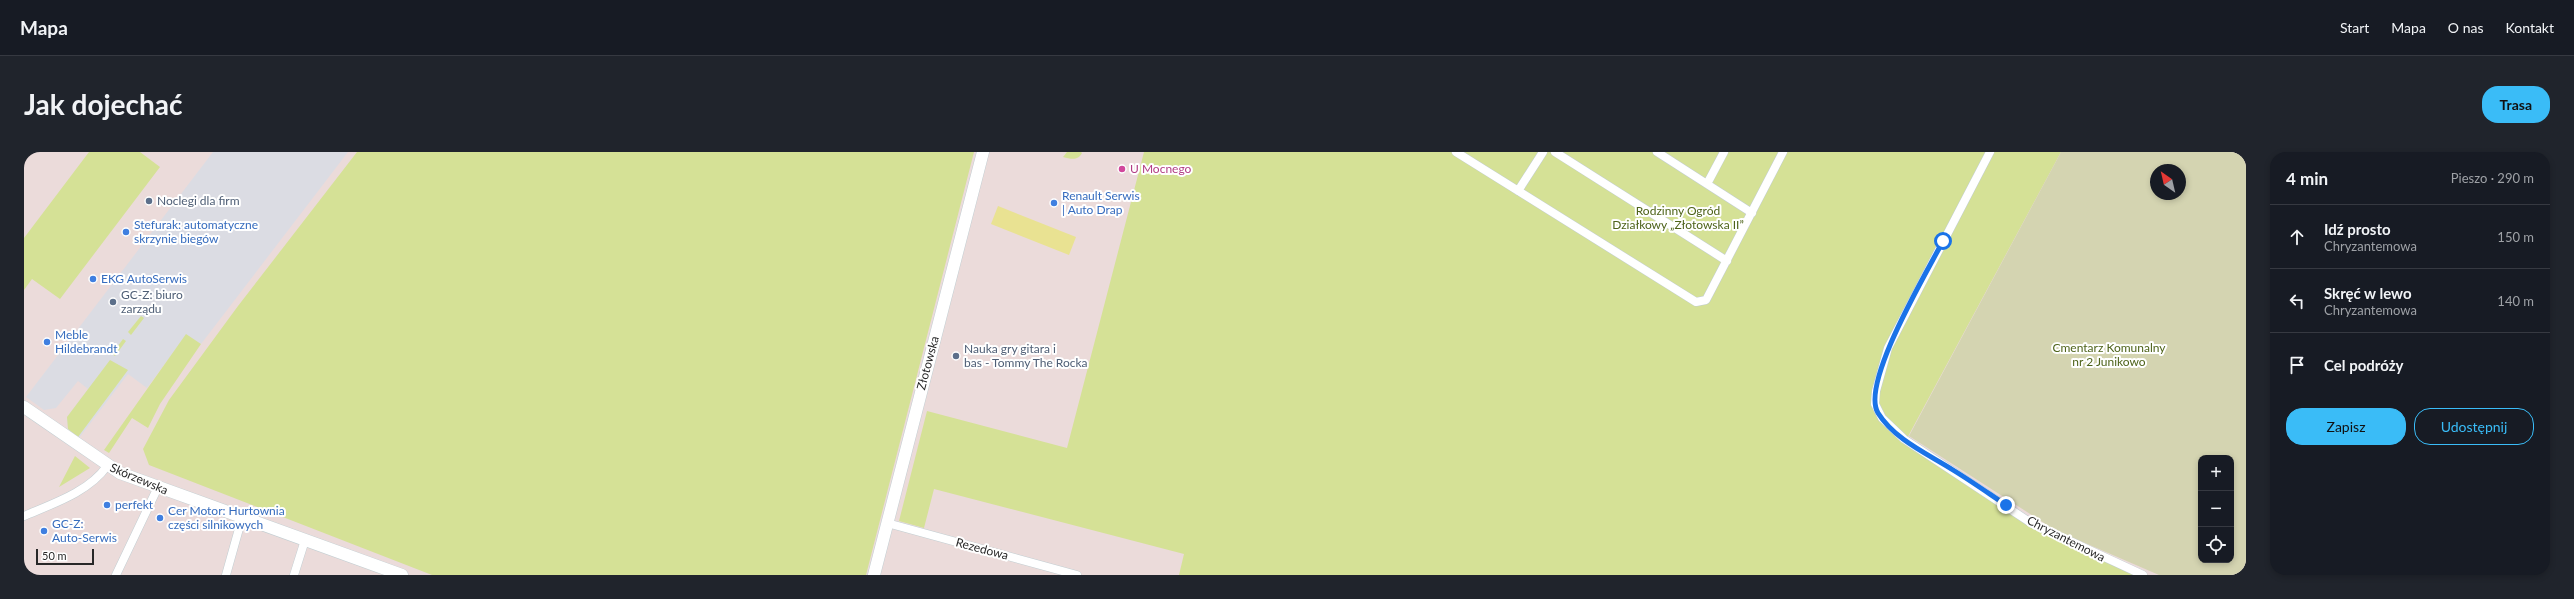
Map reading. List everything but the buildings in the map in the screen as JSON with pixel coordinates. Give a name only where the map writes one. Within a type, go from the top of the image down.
[{"type":"street","name":"Złotowska","points":[[874,575],[983,152]]},
{"type":"street","points":[[1456,152],[1696,302],[1706,300],[1783,152]]},
{"type":"street","points":[[1518,191],[1543,152]]},
{"type":"street","points":[[1555,152],[1727,261]]},
{"type":"street","points":[[1707,184],[1724,152]]},
{"type":"street","name":"Chryzantemowa","points":[[1990,152],[1888,348],[1876,391],[1875,404],[1882,418],[1904,439],[2031,523],[2143,575]]},
{"type":"street","points":[[1662,153],[1752,213]]},
{"type":"street","name":"Skórzewska","points":[[24,407],[107,466],[158,487],[395,574]]},
{"type":"street","points":[[24,516],[68,497],[100,476],[107,466]]},
{"type":"street","points":[[116,575],[158,487]]},
{"type":"street","points":[[226,575],[242,518]]},
{"type":"street","name":"Rezedowa","points":[[887,523],[1077,575]]},
{"type":"street","points":[[294,575],[304,540]]},
{"type":"shaded area","points":[[213,152],[348,152],[201,344],[186,335],[147,388],[128,374],[79,438],[68,429],[67,417],[88,389],[78,381],[56,408],[44,410],[26,397]]},
{"type":"shaded area","points":[[998,206],[1076,237],[1069,255],[991,224]]},
{"type":"green space","points":[[89,152],[140,152],[160,167],[60,299],[32,279],[24,290],[24,238]]},
{"type":"green space","points":[[357,152],[974,152],[866,575],[432,575],[149,465],[143,449],[169,400],[238,306]]},
{"type":"green space","points":[[1067,152],[1082,153],[1080,156],[1071,159],[1063,157]]},
{"type":"green space","name":"Rodzinny Ogród Działkowy „Złotowska II”","points":[[1144,152],[2061,152],[1904,444],[2033,528],[2135,575],[1179,575],[1184,554],[934,489],[924,528],[899,521],[927,411],[1067,448]]},
{"type":"green space","name":"Cmentarz Komunalny nr 2 Junikowo","points":[[2061,152],[2246,152],[2246,575],[2159,575],[2055,530],[1909,436]]},
{"type":"green space","points":[[141,316],[144,318],[131,335],[128,332]]},
{"type":"green space","points":[[186,334],[201,344],[160,404],[148,428],[132,418],[109,453],[104,450]]},
{"type":"green space","points":[[123,339],[126,341],[115,356],[112,354]]},
{"type":"green space","points":[[110,360],[128,370],[78,437],[68,429],[67,417]]},
{"type":"green space","points":[[75,456],[90,468],[59,487]]},
{"type":"place","name":"U Mocnego","points":[[1122,169]]},
{"type":"place","name":"Noclegi dla firm","points":[[149,201]]},
{"type":"place","name":"Renault Serwis | Auto Drap","points":[[1054,203]]},
{"type":"place","name":"Stefurak: automatyczne skrzynie biegów","points":[[126,232]]},
{"type":"place","name":"EKG AutoSerwis","points":[[93,279]]},
{"type":"place","name":"GC-Z: biuro zarządu","points":[[113,302]]},
{"type":"place","name":"Meble Hildebrandt","points":[[47,342]]},
{"type":"place","name":"Nauka gry gitara i bas - Tommy The Rocka","points":[[956,356]]},
{"type":"place","name":"perfekt","points":[[107,505]]},
{"type":"place","name":"Cer Motor: Hurtownia części silnikowych","points":[[160,518]]},
{"type":"place","name":"GC-Z: Auto-Serwis","points":[[44,531]]},
{"type":"route","points":[[1943,241],[1888,348],[1882,363],[1874,399],[1875,404],[1877,412],[1889,426],[1904,439],[2006,505]]}]
